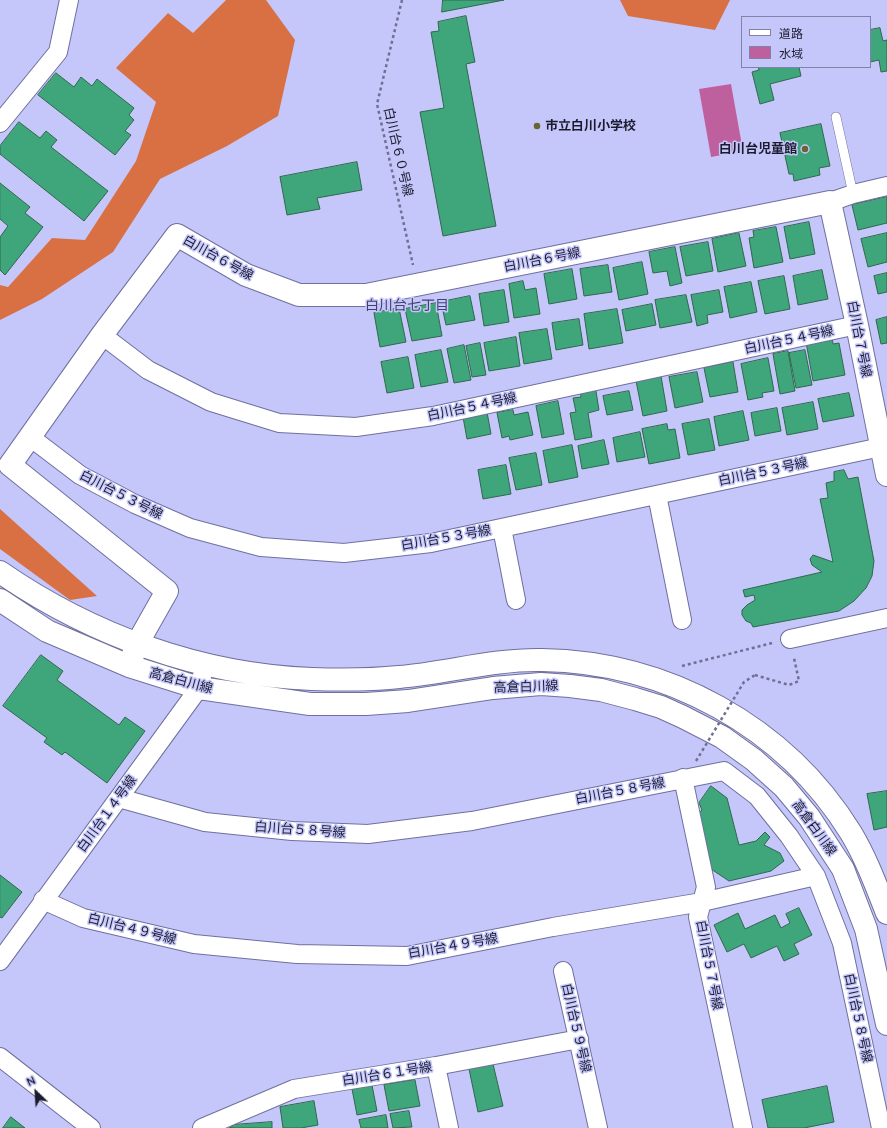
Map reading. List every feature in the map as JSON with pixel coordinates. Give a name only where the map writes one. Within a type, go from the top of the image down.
[{"type":"street","points":[[0,122],[58,52],[69,0]]},
{"type":"street","name":"白川台６号線","points":[[138,644],[167,591],[10,465],[102,335],[177,235],[246,275],[299,295],[366,295],[830,202],[853,194],[887,186]]},
{"type":"street","name":"白川台７号線","points":[[830,202],[857,325],[887,476]]},
{"type":"street","name":"白川台５４号線","points":[[102,335],[148,370],[211,402],[279,423],[356,427],[433,416],[857,325]]},
{"type":"street","name":"白川台５３号線","points":[[30,436],[80,475],[135,504],[190,528],[261,547],[344,553],[431,543],[881,447]]},
{"type":"street","points":[[657,495],[682,620]]},
{"type":"street","points":[[502,528],[516,600]]},
{"type":"street","name":"高倉白川線","points":[[0,572],[25,589],[53,605],[90,624],[138,644],[205,664],[244,672],[309,678],[400,678],[490,663],[540,660],[580,662],[608,666],[674,685],[696,695],[736,717],[774,744],[804,772],[830,804],[850,833],[874,879],[887,913]]},
{"type":"street","name":"高倉白川線","points":[[0,600],[47,631],[129,666],[198,688],[310,704],[366,704],[408,701],[493,688],[548,685],[570,686],[608,692],[661,707],[722,737],[754,760],[784,787],[809,817],[843,869],[866,929],[887,1024]]},
{"type":"street","points":[[790,639],[887,618]]},
{"type":"street","points":[[129,666],[138,644]]},
{"type":"street","name":"白川台１４号線","points":[[0,961],[198,688],[205,664]]},
{"type":"street","name":"白川台５８号線","points":[[119,798],[205,822],[292,831],[368,834],[472,821],[724,771],[757,796],[790,836],[816,876],[842,943],[881,1128]]},
{"type":"street","name":"白川台５７号線","points":[[684,778],[706,887],[698,917],[743,1128]]},
{"type":"street","name":"白川台４９号線","points":[[43,900],[83,918],[194,944],[297,954],[407,956],[553,927],[702,902],[816,876]]},
{"type":"street","name":"白川台５９号線","points":[[563,971],[598,1128]]},
{"type":"street","name":"白川台６１号線","points":[[202,1128],[294,1089],[436,1066],[579,1039]]},
{"type":"street","points":[[0,1057],[91,1128]]},
{"type":"street","points":[[436,1066],[449,1128]]},
{"type":"lane","points":[[836,117],[853,194]]},
{"type":"path","name":"白川台６０号線","points":[[402,0],[377,104],[418,285]]},
{"type":"path","points":[[675,668],[790,639],[799,681],[789,685],[755,675],[744,682],[696,761]]},
{"type":"shaded area","points":[[226,0],[266,0],[295,40],[278,116],[227,146],[160,179],[113,252],[42,299],[0,320],[0,285],[8,287],[52,238],[85,240],[136,161],[156,102],[116,68],[168,13],[193,33]]},
{"type":"shaded area","points":[[620,0],[730,0],[715,30],[628,16]]},
{"type":"shaded area","points":[[0,509],[97,596],[70,600],[0,549]]},
{"type":"water","points":[[731,84],[743,151],[711,157],[699,89]]},
{"type":"building","points":[[443,0],[504,0],[442,12]]},
{"type":"building","points":[[466,16],[475,62],[466,64],[496,226],[443,236],[420,112],[444,108],[431,32],[439,31],[438,22]]},
{"type":"building","points":[[880,28],[883,41],[887,40],[887,71],[881,72],[879,60],[871,62],[871,30]]},
{"type":"building","points":[[758,68],[799,68],[801,76],[770,84],[774,100],[760,104],[752,72],[759,70]]},
{"type":"building","points":[[56,73],[74,87],[81,77],[92,86],[97,79],[134,108],[129,115],[134,120],[125,131],[131,135],[115,155],[38,95]]},
{"type":"building","points":[[19,122],[40,138],[46,131],[57,140],[51,147],[108,191],[84,221],[0,154],[0,146]]},
{"type":"building","name":"白川台児童館","points":[[821,124],[830,166],[819,168],[820,175],[794,181],[793,174],[789,174],[780,133]]},
{"type":"building","points":[[357,162],[362,190],[317,198],[320,209],[287,215],[280,177]]},
{"type":"building","points":[[0,183],[30,207],[25,213],[43,227],[5,275],[0,270],[0,237],[8,226],[0,219]]},
{"type":"building","points":[[887,197],[887,223],[858,230],[852,205]]},
{"type":"building","points":[[809,222],[815,254],[790,259],[784,227]]},
{"type":"building","points":[[776,227],[783,262],[754,268],[749,238],[754,237],[753,231]]},
{"type":"building","points":[[739,233],[746,266],[718,272],[712,239]]},
{"type":"building","points":[[887,233],[887,262],[868,267],[861,239]]},
{"type":"building","points":[[708,242],[713,271],[686,276],[680,247]]},
{"type":"building","points":[[675,247],[682,283],[670,286],[667,271],[653,273],[649,252]]},
{"type":"building","points":[[642,262],[648,294],[619,300],[613,268]]},
{"type":"building","points":[[608,265],[612,292],[584,296],[580,269]]},
{"type":"building","points":[[572,269],[577,299],[549,304],[544,274]]},
{"type":"building","points":[[822,270],[828,299],[798,305],[793,276]]},
{"type":"building","points":[[887,273],[887,292],[878,294],[874,276]]},
{"type":"building","points":[[784,276],[790,309],[765,314],[758,281]]},
{"type":"building","points":[[523,281],[525,290],[536,288],[540,314],[514,318],[509,284]]},
{"type":"building","points":[[751,282],[757,312],[730,318],[724,287]]},
{"type":"building","points":[[504,290],[509,322],[484,326],[479,294]]},
{"type":"building","points":[[719,290],[723,312],[707,315],[708,323],[697,326],[691,295]]},
{"type":"building","points":[[686,295],[692,322],[660,328],[655,300]]},
{"type":"building","points":[[470,296],[475,320],[446,325],[441,302]]},
{"type":"building","points":[[436,303],[442,336],[412,341],[405,309]]},
{"type":"building","points":[[652,304],[656,325],[626,331],[622,310]]},
{"type":"building","points":[[399,308],[406,342],[380,347],[374,313]]},
{"type":"building","points":[[617,309],[623,343],[589,349],[584,314]]},
{"type":"building","points":[[887,317],[887,343],[881,344],[876,320]]},
{"type":"building","points":[[579,319],[583,345],[556,350],[552,323]]},
{"type":"building","points":[[547,329],[552,359],[524,364],[519,333]]},
{"type":"building","points":[[516,337],[520,366],[489,371],[484,343]]},
{"type":"building","points":[[832,337],[833,344],[839,343],[845,375],[813,381],[806,342]]},
{"type":"building","points":[[480,343],[486,375],[472,377],[466,346]]},
{"type":"building","points":[[464,345],[471,380],[454,383],[447,349]]},
{"type":"building","points":[[441,350],[448,382],[421,387],[415,355]]},
{"type":"building","points":[[805,350],[812,385],[796,388],[789,353]]},
{"type":"building","points":[[788,351],[795,391],[780,394],[773,354]]},
{"type":"building","points":[[408,357],[414,388],[387,393],[381,362]]},
{"type":"building","points":[[768,358],[774,391],[762,393],[763,397],[748,400],[741,364]]},
{"type":"building","points":[[733,362],[738,392],[710,397],[704,368]]},
{"type":"building","points":[[697,372],[703,402],[675,408],[669,377]]},
{"type":"building","points":[[661,376],[667,411],[643,416],[636,381]]},
{"type":"building","points":[[595,385],[599,410],[588,413],[592,437],[575,440],[570,413],[576,412],[573,398],[581,397],[580,388]]},
{"type":"building","points":[[629,391],[633,410],[607,415],[603,396]]},
{"type":"building","points":[[849,393],[854,416],[823,422],[818,399]]},
{"type":"building","points":[[558,401],[564,434],[542,438],[536,406]]},
{"type":"building","points":[[813,402],[818,429],[787,435],[782,408]]},
{"type":"building","points":[[777,408],[781,431],[755,436],[751,413]]},
{"type":"building","points":[[513,410],[514,415],[528,412],[533,435],[510,440],[509,436],[502,438],[497,413]]},
{"type":"building","points":[[743,411],[749,440],[719,446],[714,417]]},
{"type":"building","points":[[487,412],[491,434],[467,439],[463,417]]},
{"type":"building","points":[[709,419],[715,450],[688,455],[682,424]]},
{"type":"building","points":[[667,424],[668,430],[675,429],[680,458],[649,464],[642,429]]},
{"type":"building","points":[[640,432],[645,457],[617,462],[613,438]]},
{"type":"building","points":[[604,440],[609,464],[582,469],[578,446]]},
{"type":"building","points":[[572,445],[578,477],[549,483],[543,451]]},
{"type":"building","points":[[536,453],[542,485],[516,490],[509,458]]},
{"type":"building","points":[[506,465],[511,494],[483,499],[478,470]]},
{"type":"building","points":[[844,470],[848,479],[858,477],[874,561],[872,576],[866,588],[854,601],[839,611],[753,627],[751,623],[746,621],[742,615],[742,610],[755,600],[754,595],[745,597],[743,590],[822,572],[812,565],[810,559],[813,555],[833,562],[820,499],[828,498],[826,483],[834,481],[834,472]]},
{"type":"building","points":[[41,655],[63,671],[57,680],[119,725],[125,717],[145,731],[107,783],[65,752],[62,755],[44,742],[47,738],[3,706]]},
{"type":"building","points":[[711,786],[727,798],[739,845],[756,841],[765,832],[770,837],[764,845],[780,853],[784,861],[771,871],[729,881],[711,869],[698,814],[702,810],[699,803]]},
{"type":"building","points":[[887,791],[887,827],[874,830],[867,794]]},
{"type":"building","points":[[0,875],[22,892],[2,918],[0,917]]},
{"type":"building","points":[[799,908],[812,935],[794,944],[799,954],[784,961],[777,946],[751,958],[744,944],[727,952],[714,925],[738,913],[745,929],[775,915],[781,928],[790,923],[786,914]]},
{"type":"building","points":[[493,1064],[503,1106],[478,1112],[469,1069]]},
{"type":"building","points":[[415,1080],[420,1106],[389,1111],[384,1085]]},
{"type":"building","points":[[372,1085],[377,1111],[357,1115],[352,1089]]},
{"type":"building","points":[[827,1086],[834,1122],[804,1128],[768,1128],[762,1100]]},
{"type":"building","points":[[314,1101],[318,1125],[301,1128],[283,1128],[280,1107]]},
{"type":"building","points":[[409,1111],[412,1127],[393,1128],[390,1114]]},
{"type":"building","points":[[386,1115],[388,1128],[361,1128],[359,1120]]},
{"type":"building","points":[[11,1117],[25,1128],[3,1128]]},
{"type":"building","points":[[272,1122],[272,1128],[229,1128],[232,1127],[232,1125]]},
{"type":"place","name":"市立白川小学校","points":[[537,126]]},
{"type":"place","name":"白川台児童館","points":[[805,149]]},
{"type":"district","name":"白川台七丁目","points":[[407,306]]}]
